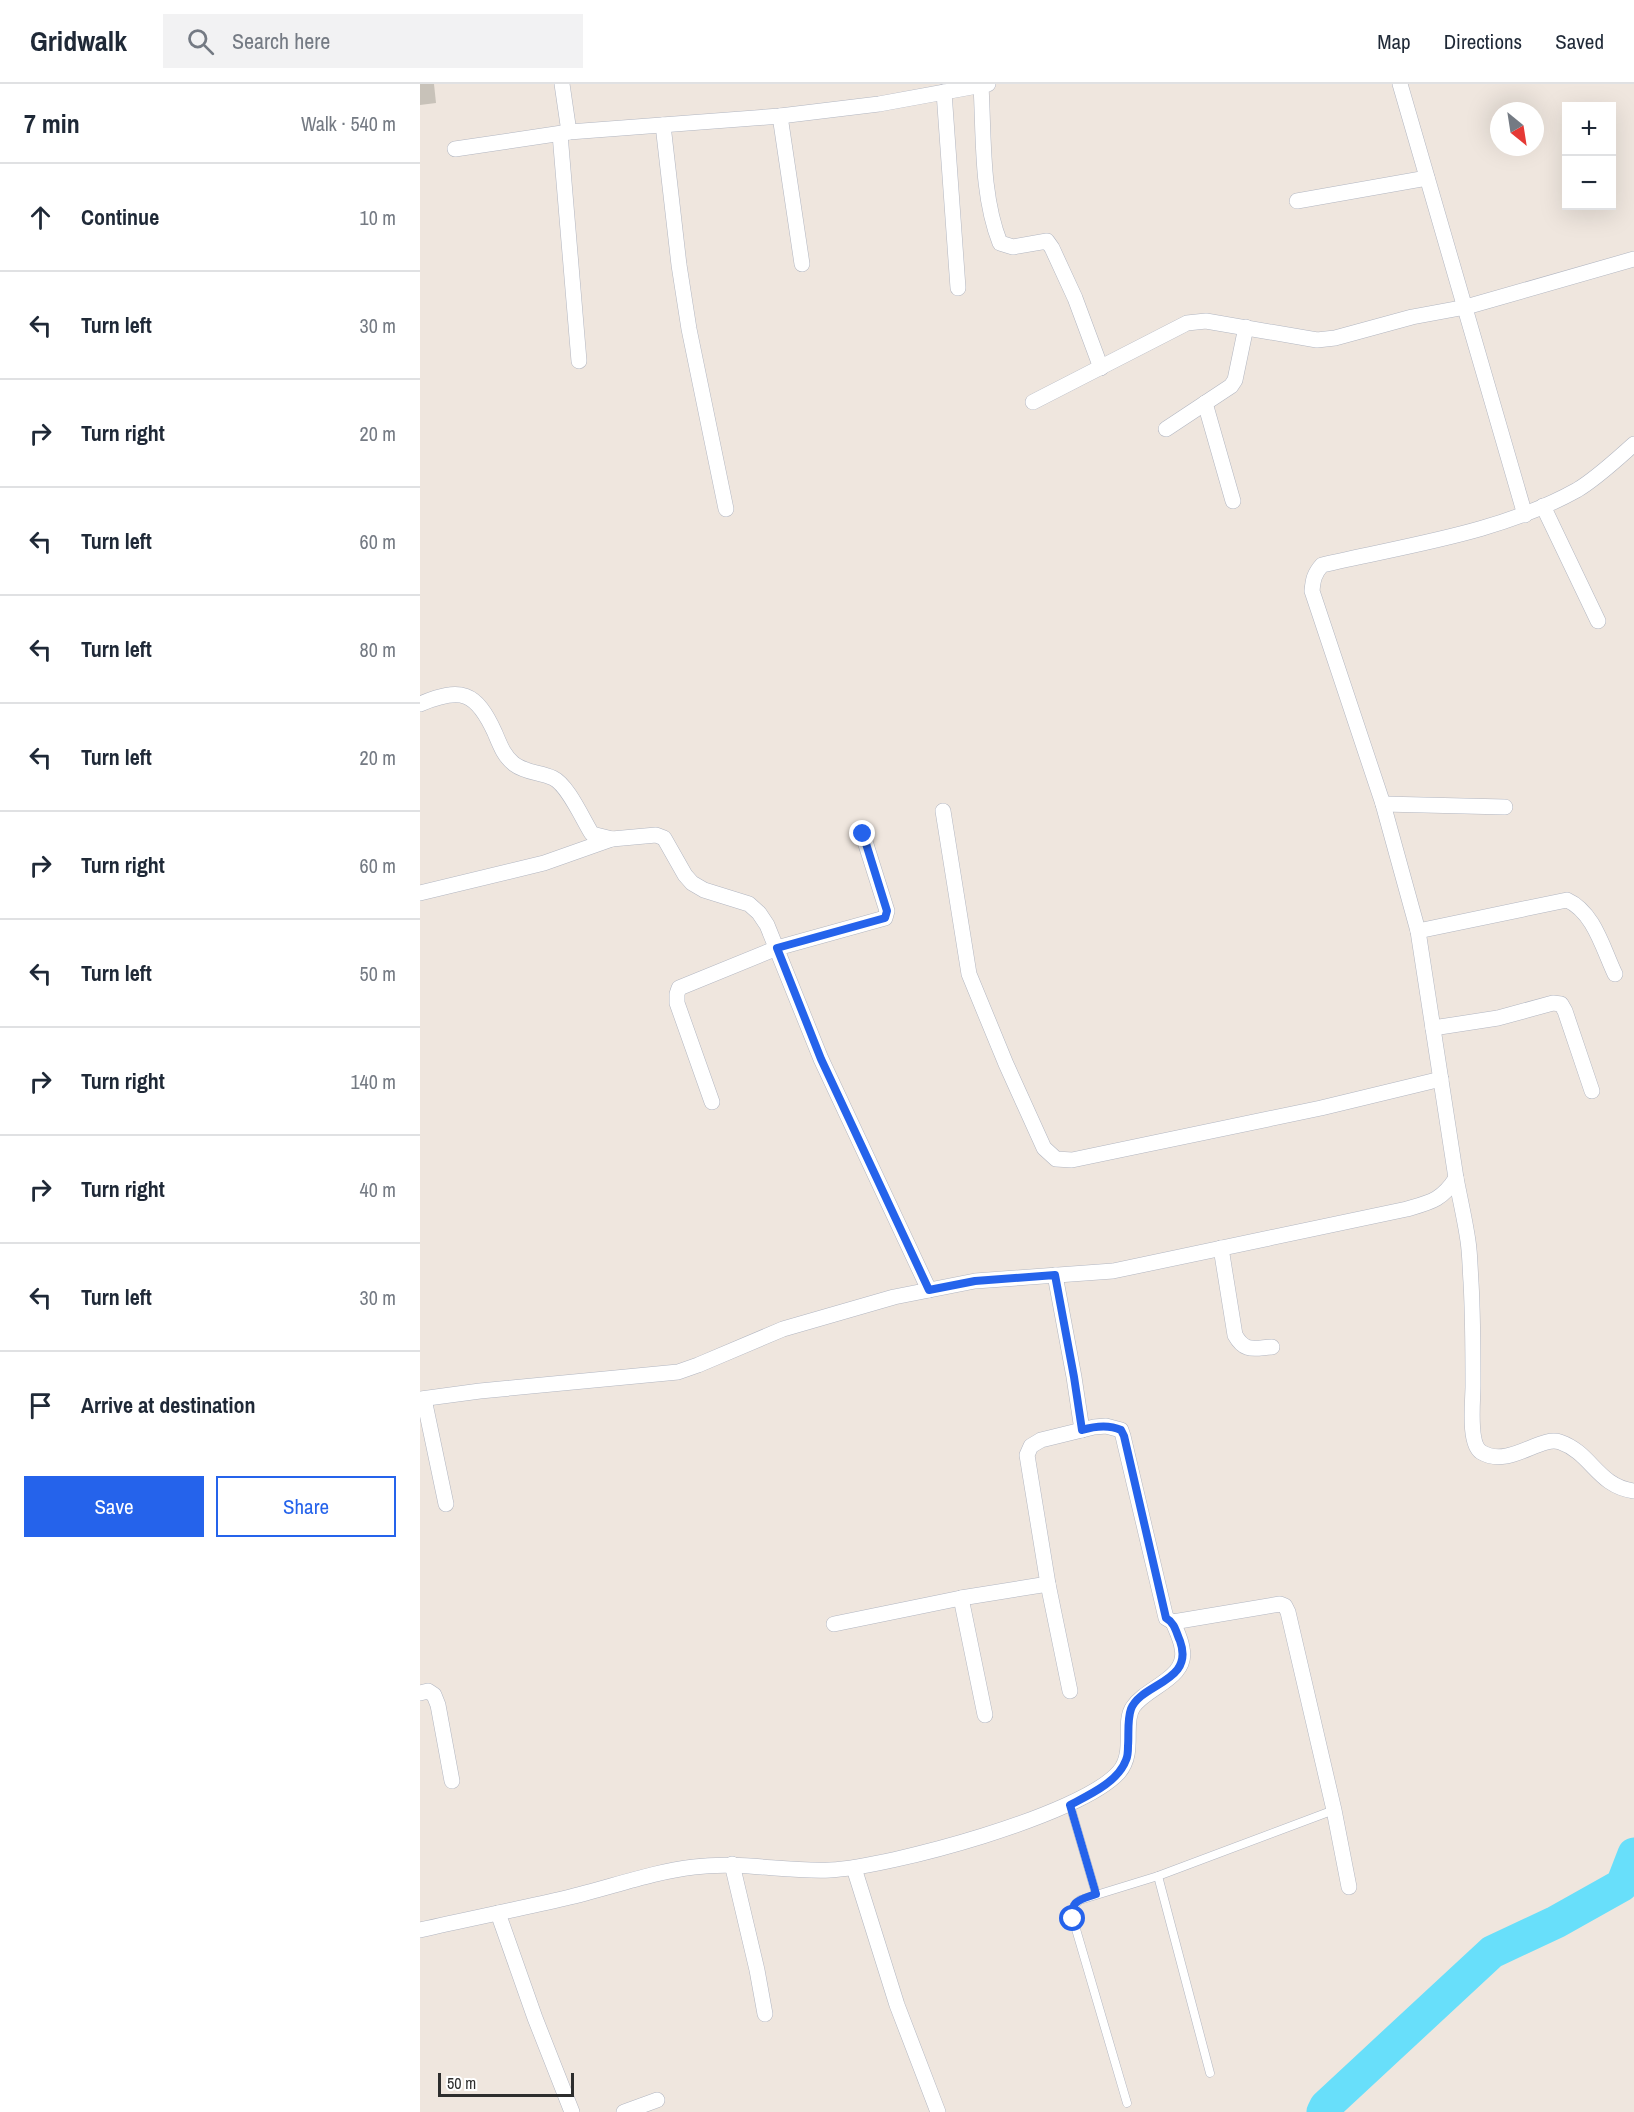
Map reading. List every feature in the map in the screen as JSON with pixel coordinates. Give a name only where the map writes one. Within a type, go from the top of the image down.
[{"type":"street","points":[[562,84],[579,361]]},
{"type":"street","points":[[1400,84],[1525,515]]},
{"type":"street","points":[[455,149],[565,133],[780,116],[879,104],[934,90],[985,85],[987,192],[995,232],[1000,243],[1013,247],[1047,241],[1053,248],[1075,298],[1101,368]]},
{"type":"street","points":[[934,90],[958,288]]},
{"type":"street","points":[[780,116],[802,264]]},
{"type":"street","points":[[663,124],[687,319],[726,509]]},
{"type":"street","points":[[1297,201],[1427,178]]},
{"type":"street","points":[[1033,402],[1187,323],[1206,321],[1317,340],[1335,338],[1412,317],[1466,307],[1634,259]]},
{"type":"street","points":[[1166,429],[1231,386],[1246,327]]},
{"type":"street","points":[[1205,403],[1233,501]]},
{"type":"street","points":[[1634,444],[1612,464],[1578,489],[1525,515],[1490,526],[1322,565],[1315,573],[1312,591],[1383,804],[1418,931],[1456,1178],[1469,1242],[1474,1335],[1472,1417],[1474,1442],[1481,1452],[1496,1456],[1512,1456],[1545,1443],[1558,1441],[1578,1451],[1610,1483],[1621,1489],[1634,1491]]},
{"type":"street","points":[[1543,506],[1598,621]]},
{"type":"street","points":[[420,705],[442,695],[467,696],[483,710],[504,753],[515,764],[524,770],[555,779],[568,793],[592,834],[612,839]]},
{"type":"street","points":[[1383,804],[1505,807]]},
{"type":"street","points":[[943,810],[969,974],[1044,1148],[1056,1159],[1072,1160],[1309,1111],[1441,1079]]},
{"type":"street","points":[[712,1102],[677,1003],[676,994],[679,988],[777,948],[885,918],[887,911],[863,834]]},
{"type":"street","points":[[420,893],[544,863],[612,839],[656,835],[664,838],[692,883],[704,890],[749,904],[767,925],[821,1059],[929,1290]]},
{"type":"street","points":[[1418,931],[1567,900],[1578,905],[1590,920],[1615,974]]},
{"type":"street","points":[[1433,1028],[1498,1018],[1553,1003],[1561,1005],[1592,1091]]},
{"type":"street","points":[[446,1504],[422,1399],[480,1391],[678,1372],[783,1329],[894,1297],[975,1281],[1113,1271],[1432,1202],[1446,1193],[1456,1178]]},
{"type":"street","points":[[1221,1248],[1235,1335],[1241,1345],[1250,1349],[1272,1347]]},
{"type":"street","points":[[1055,1275],[1082,1430]]},
{"type":"street","points":[[1070,1691],[1048,1584],[1026,1455],[1031,1446],[1041,1440],[1094,1426],[1106,1426],[1121,1430],[1166,1618],[1173,1622],[1280,1604],[1285,1606],[1334,1810],[1349,1887]]},
{"type":"street","points":[[834,1624],[961,1598],[1048,1584]]},
{"type":"street","points":[[961,1598],[985,1716]]},
{"type":"street","points":[[420,1930],[693,1867],[732,1864],[829,1870],[854,1868],[995,1832],[1070,1805],[1095,1791],[1119,1772],[1127,1759],[1131,1709],[1138,1700],[1167,1680],[1180,1666],[1183,1659],[1182,1648],[1173,1622]]},
{"type":"street","points":[[420,1693],[428,1691],[434,1695],[438,1705],[452,1781]]},
{"type":"street","points":[[732,1864],[765,2014]]},
{"type":"street","points":[[854,1868],[897,2005],[938,2112]]},
{"type":"street","points":[[498,1912],[572,2112]]},
{"type":"street","points":[[624,2112],[657,2100]]},
{"type":"lane","points":[[1070,1805],[1096,1894]]},
{"type":"lane","points":[[1127,2103],[1072,1909],[1074,1904],[1096,1894],[1158,1876],[1334,1810]]},
{"type":"lane","points":[[1158,1876],[1210,2073]]},
{"type":"building","points":[[420,84],[434,84],[436,103],[420,105]]},
{"type":"waterway","points":[[1323,2112],[1326,2106],[1492,1952],[1556,1922],[1622,1885],[1634,1854]]},
{"type":"route","points":[[863,834],[887,911],[885,918],[777,948],[821,1059],[929,1290],[975,1281],[1055,1275],[1082,1430],[1094,1426],[1106,1426],[1121,1430],[1124,1436],[1166,1618],[1173,1622],[1182,1648],[1183,1659],[1180,1666],[1167,1680],[1138,1700],[1131,1709],[1127,1759],[1119,1772],[1095,1791],[1070,1805],[1096,1894],[1074,1904],[1073,1919]]}]
